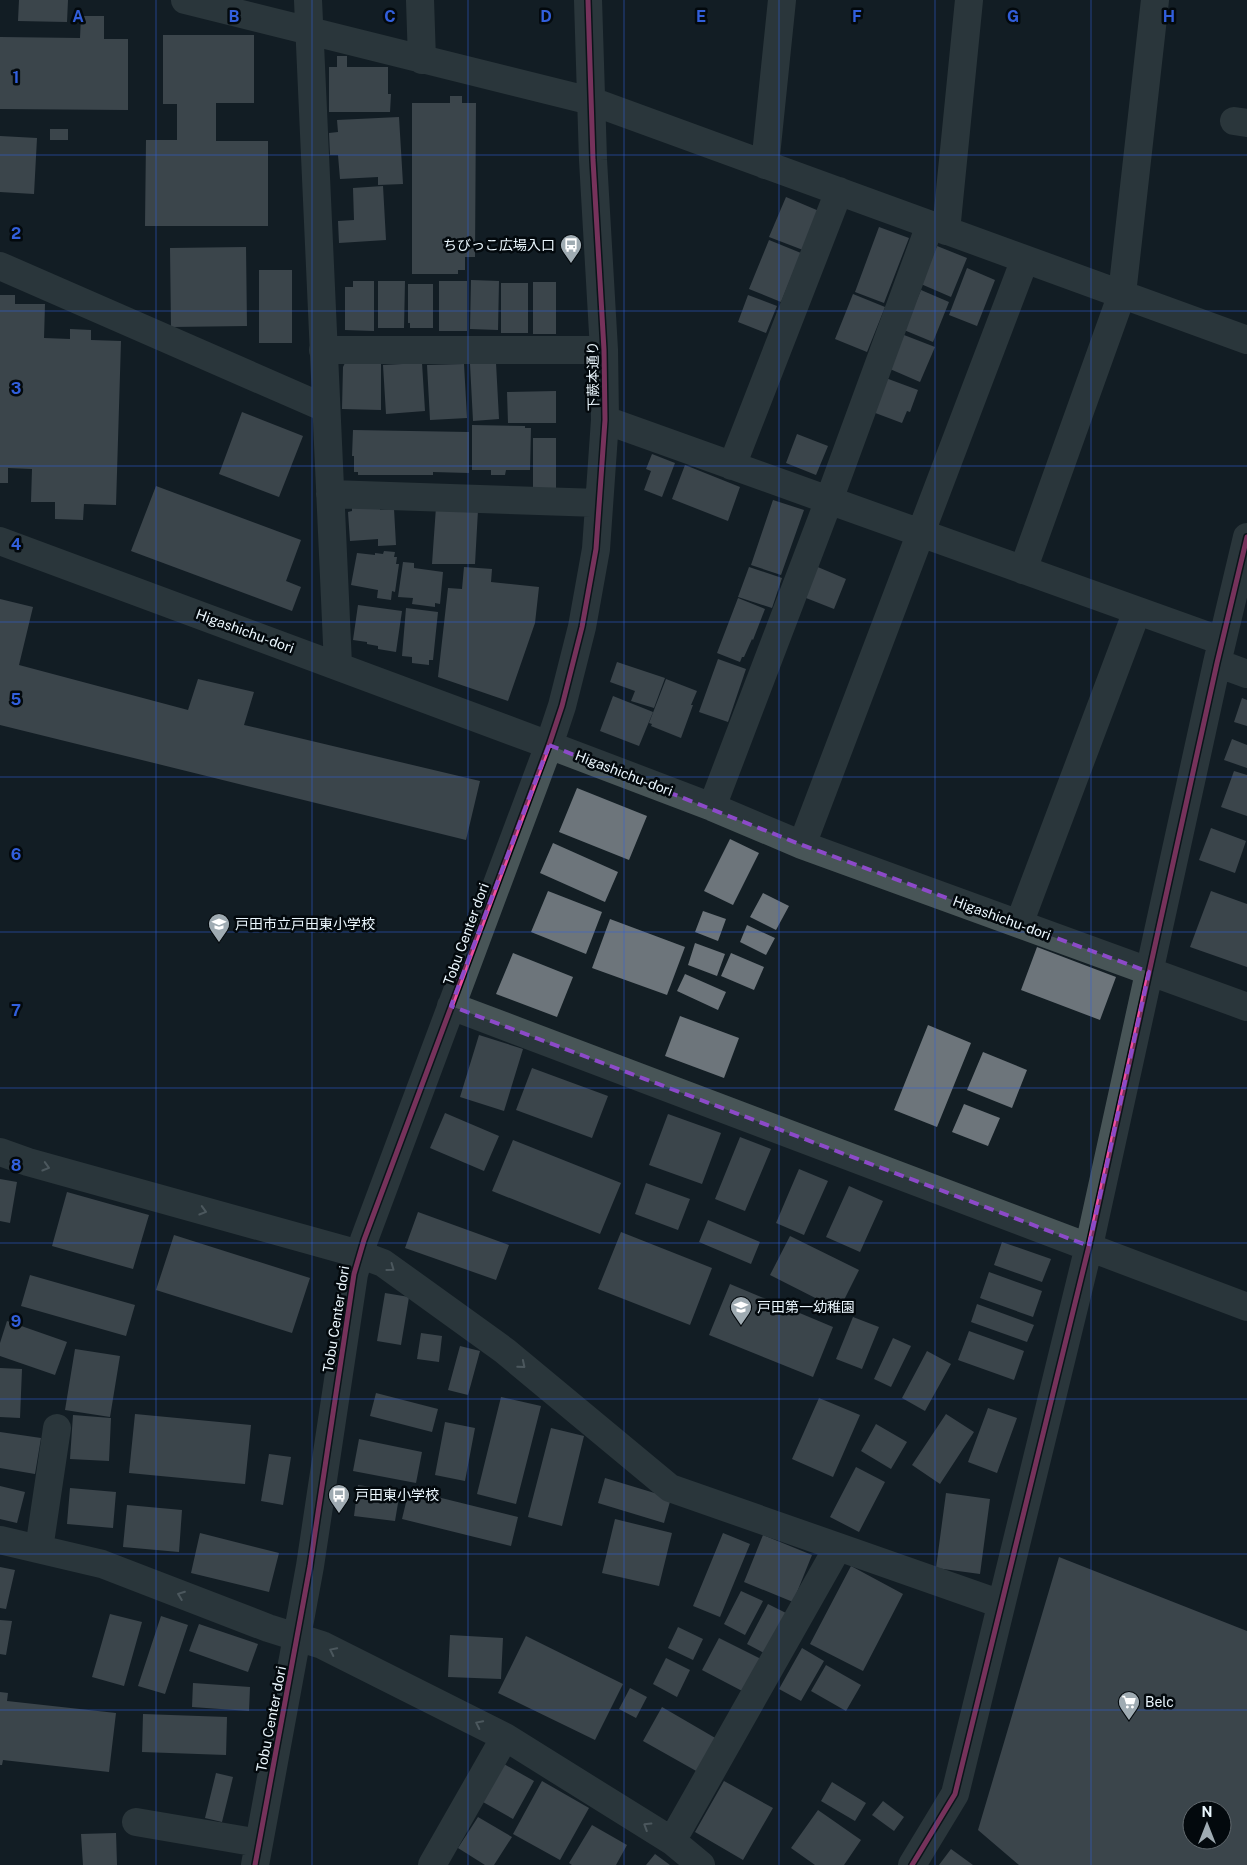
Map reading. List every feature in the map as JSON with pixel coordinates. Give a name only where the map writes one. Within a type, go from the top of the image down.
[{"type":"street","points":[[185,0],[592,102],[1247,340]]},
{"type":"street","points":[[308,0],[338,665]]},
{"type":"street","points":[[420,0],[422,60]]},
{"type":"street","name":"下蕨本通り","points":[[549,745],[562,706],[582,627],[596,549],[605,420],[604,350],[588,0]]},
{"type":"street","points":[[766,165],[782,0]]},
{"type":"street","points":[[712,807],[829,500],[938,228],[969,0]]},
{"type":"street","points":[[1023,570],[1122,294],[1155,0]]},
{"type":"street","points":[[732,466],[838,191]]},
{"type":"street","points":[[802,844],[1025,259]]},
{"type":"street","points":[[0,266],[325,408]]},
{"type":"street","points":[[323,350],[604,350]]},
{"type":"street","points":[[605,420],[1137,611],[1220,652],[1247,674]]},
{"type":"street","points":[[330,494],[599,503]]},
{"type":"street","points":[[912,1865],[955,1794],[1088,1246],[1247,537]]},
{"type":"street","name":"Higashichu-dori","points":[[0,541],[338,665],[712,807],[802,844],[1247,1008]]},
{"type":"street","points":[[1019,924],[1137,611]]},
{"type":"street","name":"Tobu Center dori","points":[[257,1854],[310,1566],[354,1274],[359,1254],[549,745]]},
{"type":"street","points":[[451,1006],[1247,1307]]},
{"type":"street","points":[[0,1152],[28,1162],[359,1254],[383,1263],[505,1352],[670,1488],[1000,1604]]},
{"type":"street","points":[[39,1549],[57,1428]]},
{"type":"street","points":[[0,1540],[102,1564],[268,1628],[322,1645],[505,1737],[672,1841],[701,1865]]},
{"type":"street","points":[[672,1841],[838,1547]]},
{"type":"street","points":[[432,1865],[505,1737]]},
{"type":"street","points":[[136,1822],[257,1854]]},
{"type":"highlighted area","points":[[549,745],[802,845],[1149,972],[1089,1246],[451,1006]]},
{"type":"building","points":[[19,0],[68,0],[67,22],[18,21]]},
{"type":"building","points":[[81,16],[104,16],[104,39],[128,39],[128,110],[0,109],[0,37],[80,38]]},
{"type":"building","points":[[163,35],[254,35],[254,103],[216,103],[216,141],[268,141],[268,226],[145,226],[146,140],[177,140],[177,104],[163,104]]},
{"type":"building","points":[[337,56],[347,56],[347,67],[388,67],[388,94],[391,94],[390,112],[329,112],[329,67],[337,67]]},
{"type":"building","points":[[450,96],[462,96],[462,103],[476,103],[475,257],[465,257],[465,270],[458,270],[458,274],[412,274],[412,103],[450,103]]},
{"type":"building","points":[[399,117],[403,184],[378,185],[378,177],[340,179],[338,155],[330,155],[329,133],[338,132],[337,120]]},
{"type":"building","points":[[50,129],[68,129],[68,140],[50,140]]},
{"type":"building","points":[[0,136],[37,138],[34,194],[0,192]]},
{"type":"building","points":[[383,186],[386,240],[339,243],[338,221],[354,220],[353,188]]},
{"type":"building","points":[[786,197],[819,211],[803,250],[769,237]]},
{"type":"building","points":[[879,227],[909,238],[884,303],[855,292]]},
{"type":"building","points":[[769,240],[801,253],[781,302],[749,289]]},
{"type":"building","points":[[937,246],[967,258],[951,297],[921,284]]},
{"type":"building","points":[[246,247],[247,326],[171,327],[170,248]]},
{"type":"building","points":[[967,268],[995,280],[977,326],[949,315]]},
{"type":"building","points":[[259,270],[292,270],[292,343],[259,343]]},
{"type":"building","points":[[471,280],[499,281],[498,330],[470,329]]},
{"type":"building","points":[[353,281],[374,281],[374,331],[345,330],[345,287],[353,287]]},
{"type":"building","points":[[378,281],[405,281],[404,328],[378,328]]},
{"type":"building","points":[[439,281],[467,281],[467,331],[439,331]]},
{"type":"building","points":[[533,282],[556,282],[556,334],[533,334]]},
{"type":"building","points":[[501,283],[528,283],[528,333],[501,333]]},
{"type":"building","points":[[408,284],[433,284],[433,328],[410,328],[410,323],[408,323]]},
{"type":"building","points":[[921,290],[949,302],[933,342],[904,330]]},
{"type":"building","points":[[853,294],[885,307],[867,352],[835,339]]},
{"type":"building","points":[[0,295],[15,295],[15,304],[45,304],[44,338],[70,339],[70,329],[91,330],[91,340],[121,341],[116,505],[84,504],[83,520],[55,519],[55,502],[31,502],[32,469],[8,468],[8,483],[0,483]]},
{"type":"building","points":[[748,295],[777,306],[766,333],[738,322]]},
{"type":"building","points":[[904,335],[935,347],[920,382],[890,369]]},
{"type":"building","points":[[381,361],[381,410],[342,409],[343,367],[345,363]]},
{"type":"building","points":[[422,363],[425,411],[386,414],[383,365]]},
{"type":"building","points":[[496,363],[499,419],[473,421],[470,364]]},
{"type":"building","points":[[464,364],[467,418],[430,420],[427,365]]},
{"type":"building","points":[[883,377],[918,390],[910,412],[907,411],[902,423],[870,411]]},
{"type":"building","points":[[556,391],[556,423],[508,423],[507,392]]},
{"type":"building","points":[[242,412],[303,436],[279,497],[219,474]]},
{"type":"building","points":[[472,425],[525,426],[525,428],[531,428],[530,470],[506,470],[505,475],[491,475],[491,470],[472,470]]},
{"type":"building","points":[[353,430],[469,432],[469,473],[433,472],[433,475],[358,475],[358,472],[354,472],[354,456],[352,456]]},
{"type":"building","points":[[797,434],[828,446],[816,475],[786,463]]},
{"type":"building","points":[[533,438],[556,438],[556,490],[533,490]]},
{"type":"building","points":[[652,454],[675,463],[662,497],[644,490],[651,471],[646,469]]},
{"type":"building","points":[[685,465],[740,487],[728,521],[672,499]]},
{"type":"building","points":[[156,486],[301,540],[286,581],[301,587],[292,611],[131,551]]},
{"type":"building","points":[[773,500],[804,510],[781,575],[751,565]]},
{"type":"building","points":[[380,506],[380,510],[394,509],[396,545],[378,546],[378,539],[350,541],[348,512],[352,511],[352,507]]},
{"type":"building","points":[[436,507],[478,510],[475,564],[432,564]]},
{"type":"building","points":[[384,551],[395,552],[394,557],[397,557],[396,564],[399,564],[395,592],[392,591],[391,600],[377,598],[378,590],[351,585],[357,553],[375,555],[375,553],[383,554]]},
{"type":"building","points":[[403,562],[414,563],[414,568],[443,572],[440,604],[435,603],[435,607],[412,604],[413,598],[398,597]]},
{"type":"building","points":[[813,565],[846,579],[834,609],[801,596]]},
{"type":"building","points":[[464,567],[492,569],[491,582],[539,587],[535,623],[508,701],[438,677],[448,588],[462,589]]},
{"type":"building","points":[[749,567],[782,578],[772,608],[738,597]]},
{"type":"building","points":[[738,598],[765,609],[753,640],[740,662],[717,653]]},
{"type":"building","points":[[0,599],[33,607],[19,665],[188,710],[198,679],[254,692],[244,725],[480,781],[466,840],[0,725]]},
{"type":"building","points":[[358,605],[402,611],[396,652],[378,649],[378,646],[367,644],[367,642],[353,640]]},
{"type":"building","points":[[406,608],[438,612],[433,660],[429,660],[429,665],[412,663],[412,657],[402,656]]},
{"type":"building","points":[[718,659],[746,669],[728,722],[699,712]]},
{"type":"building","points":[[617,662],[665,678],[654,708],[631,701],[635,691],[610,682]]},
{"type":"building","points":[[666,679],[697,691],[681,738],[651,726],[652,724],[649,723]]},
{"type":"building","points":[[613,696],[653,712],[639,746],[600,731]]},
{"type":"building","points":[[1242,698],[1247,700],[1247,726],[1234,722]]},
{"type":"building","points":[[1232,739],[1247,745],[1247,768],[1224,760]]},
{"type":"building","points":[[1234,771],[1247,775],[1247,816],[1221,807]]},
{"type":"building","points":[[577,788],[647,816],[629,860],[559,832]]},
{"type":"building","points":[[1211,828],[1246,841],[1235,873],[1199,860]]},
{"type":"building","points":[[730,839],[759,853],[733,905],[704,891]]},
{"type":"building","points":[[553,843],[618,872],[605,902],[540,873]]},
{"type":"building","points":[[548,891],[602,912],[586,954],[531,932]]},
{"type":"building","points":[[1211,891],[1247,904],[1247,967],[1190,947]]},
{"type":"building","points":[[763,893],[789,906],[776,930],[750,917]]},
{"type":"building","points":[[703,911],[726,919],[718,941],[695,932]]},
{"type":"building","points":[[610,919],[685,947],[667,995],[592,968]]},
{"type":"building","points":[[747,925],[775,938],[766,955],[740,942]]},
{"type":"building","points":[[695,943],[725,954],[717,976],[688,965]]},
{"type":"building","points":[[1037,947],[1116,977],[1100,1020],[1021,990]]},
{"type":"building","points":[[513,953],[573,977],[557,1017],[496,994]]},
{"type":"building","points":[[731,953],[764,967],[754,990],[721,976]]},
{"type":"building","points":[[685,974],[726,992],[718,1010],[677,991]]},
{"type":"building","points":[[680,1016],[739,1038],[724,1078],[665,1056]]},
{"type":"building","points":[[928,1025],[971,1043],[937,1127],[894,1110]]},
{"type":"building","points":[[479,1035],[523,1049],[504,1111],[460,1097]]},
{"type":"building","points":[[983,1052],[1027,1070],[1012,1108],[967,1090]]},
{"type":"building","points":[[532,1068],[608,1096],[592,1138],[516,1110]]},
{"type":"building","points":[[964,1104],[1000,1118],[988,1146],[952,1132]]},
{"type":"building","points":[[445,1113],[499,1136],[484,1171],[430,1148]]},
{"type":"building","points":[[668,1114],[721,1133],[702,1184],[649,1165]]},
{"type":"building","points":[[740,1137],[771,1149],[745,1211],[715,1199]]},
{"type":"building","points":[[513,1140],[621,1183],[600,1234],[492,1191]]},
{"type":"building","points":[[799,1169],[828,1181],[804,1235],[776,1223]]},
{"type":"building","points":[[0,1179],[17,1182],[10,1223],[0,1221]]},
{"type":"building","points":[[646,1183],[690,1199],[678,1230],[635,1214]]},
{"type":"building","points":[[849,1186],[883,1201],[860,1252],[826,1237]]},
{"type":"building","points":[[67,1192],[149,1215],[133,1269],[52,1246]]},
{"type":"building","points":[[418,1212],[509,1245],[496,1280],[405,1248]]},
{"type":"building","points":[[708,1220],[760,1242],[751,1264],[699,1242]]},
{"type":"building","points":[[621,1232],[712,1268],[690,1325],[598,1289]]},
{"type":"building","points":[[174,1235],[310,1278],[292,1333],[156,1290]]},
{"type":"building","points":[[790,1236],[859,1270],[839,1310],[770,1275]]},
{"type":"building","points":[[1002,1242],[1051,1259],[1042,1282],[994,1265]]},
{"type":"building","points":[[989,1272],[1042,1291],[1033,1317],[980,1298]]},
{"type":"building","points":[[30,1275],[135,1305],[126,1336],[21,1306]]},
{"type":"building","points":[[730,1284],[833,1327],[813,1377],[709,1335]]},
{"type":"building","points":[[385,1293],[409,1297],[401,1345],[377,1341]]},
{"type":"building","points":[[977,1304],[1034,1325],[1027,1342],[971,1322]]},
{"type":"building","points":[[853,1317],[879,1327],[862,1369],[836,1359]]},
{"type":"building","points":[[7,1321],[67,1342],[55,1375],[0,1356],[0,1343]]},
{"type":"building","points":[[969,1331],[1024,1351],[1014,1380],[958,1360]]},
{"type":"building","points":[[421,1333],[442,1336],[439,1362],[417,1359]]},
{"type":"building","points":[[893,1338],[911,1346],[891,1387],[874,1379]]},
{"type":"building","points":[[460,1346],[480,1351],[468,1395],[448,1390]]},
{"type":"building","points":[[75,1349],[120,1356],[110,1417],[65,1410]]},
{"type":"building","points":[[927,1351],[951,1364],[925,1411],[902,1398]]},
{"type":"building","points":[[0,1368],[22,1369],[20,1418],[0,1417]]},
{"type":"building","points":[[376,1393],[438,1409],[432,1432],[370,1416]]},
{"type":"building","points":[[501,1397],[541,1406],[516,1504],[477,1494]]},
{"type":"building","points":[[819,1398],[860,1415],[833,1477],[792,1459]]},
{"type":"building","points":[[988,1408],[1017,1418],[997,1473],[968,1462]]},
{"type":"building","points":[[135,1414],[251,1425],[245,1484],[129,1473]]},
{"type":"building","points":[[946,1414],[974,1432],[940,1484],[912,1465]]},
{"type":"building","points":[[73,1415],[111,1418],[109,1461],[70,1459]]},
{"type":"building","points":[[445,1422],[475,1428],[465,1481],[435,1475]]},
{"type":"building","points":[[876,1424],[907,1442],[891,1469],[861,1451]]},
{"type":"building","points":[[551,1428],[584,1436],[562,1526],[528,1517]]},
{"type":"building","points":[[0,1432],[41,1438],[35,1474],[0,1468]]},
{"type":"building","points":[[359,1439],[422,1452],[416,1483],[353,1471]]},
{"type":"building","points":[[269,1454],[291,1457],[283,1505],[261,1501]]},
{"type":"building","points":[[856,1467],[885,1482],[859,1532],[830,1517]]},
{"type":"building","points":[[605,1478],[671,1498],[664,1523],[598,1503]]},
{"type":"building","points":[[358,1485],[400,1491],[395,1521],[354,1516]]},
{"type":"building","points":[[0,1486],[25,1492],[17,1523],[0,1519]]},
{"type":"building","points":[[70,1488],[116,1492],[113,1528],[67,1524]]},
{"type":"building","points":[[409,1490],[518,1517],[511,1546],[402,1519]]},
{"type":"building","points":[[946,1493],[990,1499],[980,1574],[936,1568]]},
{"type":"building","points":[[127,1505],[182,1510],[179,1552],[123,1547]]},
{"type":"building","points":[[615,1519],[672,1533],[659,1586],[602,1573]]},
{"type":"building","points":[[200,1533],[279,1553],[269,1592],[191,1573]]},
{"type":"building","points":[[723,1533],[750,1544],[720,1617],[693,1606]]},
{"type":"building","points":[[763,1535],[812,1555],[793,1602],[744,1582]]},
{"type":"building","name":"Belc","points":[[1059,1557],[1247,1631],[1247,1865],[1019,1865],[978,1830]]},
{"type":"building","points":[[851,1566],[903,1594],[863,1671],[810,1644]]},
{"type":"building","points":[[0,1567],[15,1570],[6,1609],[0,1608]]},
{"type":"building","points":[[741,1591],[763,1601],[745,1635],[724,1624]]},
{"type":"building","points":[[768,1604],[788,1614],[766,1654],[747,1644]]},
{"type":"building","points":[[110,1614],[142,1622],[124,1686],[92,1677]]},
{"type":"building","points":[[161,1616],[188,1625],[165,1694],[138,1686]]},
{"type":"building","points":[[0,1620],[12,1621],[6,1655],[0,1654]]},
{"type":"building","points":[[199,1624],[258,1644],[248,1672],[189,1651]]},
{"type":"building","points":[[678,1627],[703,1639],[693,1660],[668,1648]]},
{"type":"building","points":[[450,1635],[503,1638],[501,1679],[448,1677]]},
{"type":"building","points":[[526,1636],[623,1684],[595,1740],[498,1693]]},
{"type":"building","points":[[719,1638],[763,1660],[746,1693],[702,1670]]},
{"type":"building","points":[[802,1648],[824,1661],[801,1701],[779,1689]]},
{"type":"building","points":[[666,1658],[690,1670],[677,1697],[653,1684]]},
{"type":"building","points":[[826,1665],[861,1685],[846,1711],[811,1691]]},
{"type":"building","points":[[193,1683],[250,1687],[249,1711],[192,1707]]},
{"type":"building","points":[[630,1688],[647,1697],[636,1718],[619,1709]]},
{"type":"building","points":[[0,1692],[8,1693],[7,1701],[116,1713],[109,1772],[3,1760],[2,1765],[0,1765]]},
{"type":"building","points":[[662,1707],[717,1739],[698,1772],[643,1741]]},
{"type":"building","points":[[143,1714],[227,1717],[226,1755],[142,1752]]},
{"type":"building","points":[[504,1764],[534,1781],[513,1819],[483,1802]]},
{"type":"building","points":[[216,1773],[233,1777],[222,1822],[205,1818]]},
{"type":"building","points":[[542,1781],[589,1808],[560,1860],[513,1834]]},
{"type":"building","points":[[724,1781],[773,1808],[743,1860],[695,1832]]},
{"type":"building","points":[[832,1782],[866,1803],[855,1821],[821,1801]]},
{"type":"building","points":[[883,1801],[904,1817],[894,1831],[872,1815]]},
{"type":"building","points":[[818,1810],[861,1840],[844,1865],[815,1865],[791,1848]]},
{"type":"building","points":[[478,1817],[512,1837],[494,1865],[485,1865],[458,1848]]},
{"type":"building","points":[[592,1825],[627,1845],[616,1865],[572,1865],[569,1863]]},
{"type":"building","points":[[116,1833],[117,1865],[83,1865],[81,1834]]},
{"type":"building","points":[[951,1849],[973,1865],[939,1865]]},
{"type":"building","points":[[655,1854],[670,1865],[646,1865]]},
{"type":"cycle path","points":[[255,1865],[310,1566],[354,1274],[364,1240],[549,745],[562,706],[582,627],[596,549],[605,420],[604,350],[593,160],[588,0]]},
{"type":"cycle path","points":[[912,1865],[955,1794],[1089,1246],[1217,663],[1247,537]]},
{"type":"place","name":"ちびっこ広場入口","points":[[571,264]]},
{"type":"place","name":"戸田市立戸田東小学校","points":[[219,943]]},
{"type":"place","name":"戸田第一幼稚園","points":[[741,1326]]},
{"type":"place","name":"戸田東小学校","points":[[339,1514]]},
{"type":"place","name":"Belc","points":[[1129,1721]]}]
